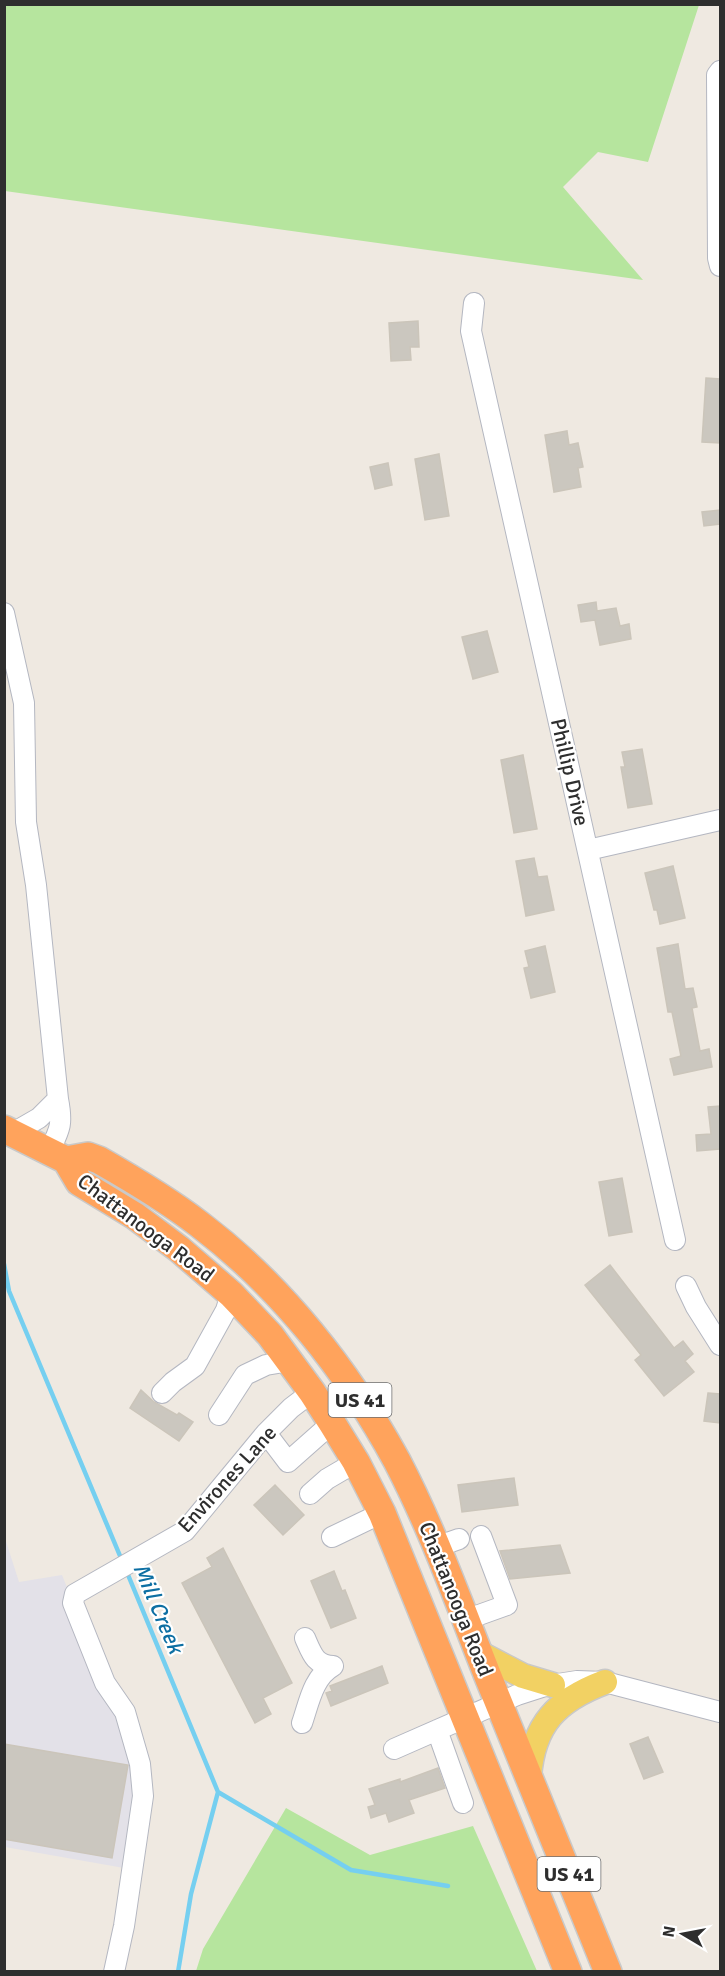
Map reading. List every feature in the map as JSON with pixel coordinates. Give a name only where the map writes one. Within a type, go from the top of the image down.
[{"type":"highway","name":"US 41","points":[[9,1131],[58,1156]]},
{"type":"highway","name":"Chattanooga Road","points":[[58,1156],[79,1182],[156,1231],[231,1294],[270,1335],[332,1423],[356,1462],[382,1513],[568,1971]]},
{"type":"highway","name":"Chattanooga Road","points":[[58,1156],[88,1156],[121,1172],[163,1198],[220,1241],[276,1294],[310,1333],[366,1410],[405,1477],[448,1543],[465,1620],[609,1971]]},
{"type":"main road","points":[[479,1653],[517,1674],[553,1685]]},
{"type":"main road","points":[[529,1777],[536,1742],[547,1720],[564,1702],[605,1682]]},
{"type":"street","points":[[720,72],[717,75],[718,258],[720,266]]},
{"type":"street","name":"Phillip Drive","points":[[474,303],[471,331],[675,1240]]},
{"type":"street","points":[[4,613],[24,703],[26,822],[36,885],[61,1114],[58,1156]]},
{"type":"street","points":[[588,850],[720,820]]},
{"type":"street","points":[[9,1131],[39,1118],[58,1099]]},
{"type":"street","points":[[686,1286],[696,1307],[720,1345]]},
{"type":"street","points":[[162,1393],[195,1366],[231,1294]]},
{"type":"street","points":[[219,1415],[245,1375],[266,1365],[290,1361]]},
{"type":"street","name":"Environes Lane","points":[[114,1971],[124,1926],[143,1796],[140,1764],[125,1712],[105,1683],[73,1602],[75,1594],[185,1531],[266,1433],[291,1408],[312,1392]]},
{"type":"street","points":[[266,1433],[288,1461],[332,1423]]},
{"type":"street","points":[[310,1494],[327,1479],[356,1462]]},
{"type":"street","points":[[332,1538],[382,1513]]},
{"type":"street","points":[[465,1620],[507,1605],[481,1536]]},
{"type":"street","points":[[305,1638],[313,1658],[317,1681]]},
{"type":"street","points":[[302,1723],[317,1681],[333,1666],[322,1664],[313,1658]]},
{"type":"street","points":[[394,1749],[498,1702],[553,1685],[577,1681],[605,1682],[720,1712]]},
{"type":"street","points":[[437,1730],[463,1803]]},
{"type":"shaded area","points":[[4,1535],[19,1582],[62,1575],[137,1761],[141,1871],[5,1847]]},
{"type":"green space","points":[[5,4],[699,5],[648,162],[598,152],[563,187],[643,280],[5,191]]},
{"type":"green space","points":[[286,1808],[370,1855],[473,1826],[537,1971],[196,1971],[203,1949]]},
{"type":"building","points":[[418,321],[419,347],[410,347],[411,360],[391,361],[389,323]]},
{"type":"building","points":[[706,378],[720,379],[720,443],[702,442]]},
{"type":"building","points":[[567,431],[569,445],[578,443],[583,467],[578,468],[581,487],[554,492],[545,435]]},
{"type":"building","points":[[439,454],[449,516],[425,520],[415,459]]},
{"type":"building","points":[[388,463],[392,485],[375,489],[370,467]]},
{"type":"building","points":[[720,510],[720,524],[704,526],[702,512]]},
{"type":"building","points":[[596,602],[597,611],[616,608],[620,626],[629,624],[631,639],[600,645],[595,620],[581,622],[578,605]]},
{"type":"building","points":[[487,631],[498,672],[473,679],[462,637]]},
{"type":"building","points":[[642,749],[652,804],[628,808],[621,767],[625,767],[622,752]]},
{"type":"building","points":[[523,755],[537,829],[514,833],[501,760]]},
{"type":"building","points":[[534,858],[538,877],[547,876],[554,910],[526,916],[516,861]]},
{"type":"building","points":[[673,866],[685,918],[660,924],[657,910],[654,910],[645,873]]},
{"type":"building","points":[[678,944],[685,989],[693,988],[697,1007],[692,1008],[700,1051],[709,1049],[712,1067],[674,1075],[670,1059],[681,1056],[672,1012],[668,1012],[657,948]]},
{"type":"building","points":[[545,946],[555,992],[531,998],[524,968],[529,967],[525,951]]},
{"type":"building","points":[[720,1106],[720,1149],[697,1151],[696,1135],[711,1134],[708,1107]]},
{"type":"building","points":[[622,1178],[632,1232],[609,1236],[599,1182]]},
{"type":"building","points":[[610,1265],[674,1348],[683,1341],[693,1354],[685,1361],[694,1372],[664,1396],[635,1360],[641,1355],[585,1285]]},
{"type":"building","points":[[141,1390],[154,1402],[193,1422],[179,1441],[130,1408]]},
{"type":"building","points":[[708,1393],[720,1394],[720,1423],[704,1421]]},
{"type":"building","points":[[514,1478],[518,1505],[462,1512],[458,1485]]},
{"type":"building","points":[[275,1485],[304,1515],[283,1535],[254,1505]]},
{"type":"building","points":[[560,1545],[570,1573],[510,1579],[500,1551]]},
{"type":"building","points":[[223,1548],[292,1683],[263,1698],[271,1714],[255,1723],[182,1583],[212,1567],[207,1558]]},
{"type":"building","points":[[334,1571],[342,1591],[345,1590],[356,1618],[331,1628],[311,1581]]},
{"type":"building","points":[[382,1666],[388,1683],[331,1706],[326,1693],[332,1691],[330,1686]]},
{"type":"building","points":[[648,1737],[663,1772],[644,1779],[630,1744]]},
{"type":"building","points":[[4,1744],[128,1765],[112,1858],[4,1839]]},
{"type":"building","points":[[438,1768],[445,1788],[409,1800],[414,1813],[389,1822],[386,1813],[371,1818],[368,1807],[375,1805],[369,1789],[400,1779],[400,1782]]},
{"type":"waterway","name":"Mill Creek","points":[[4,1264],[9,1291],[123,1563]]},
{"type":"waterway","name":"Mill Creek","points":[[126,1570],[218,1792],[191,1894],[178,1972]]},
{"type":"waterway","points":[[218,1792],[351,1870],[448,1886]]}]
